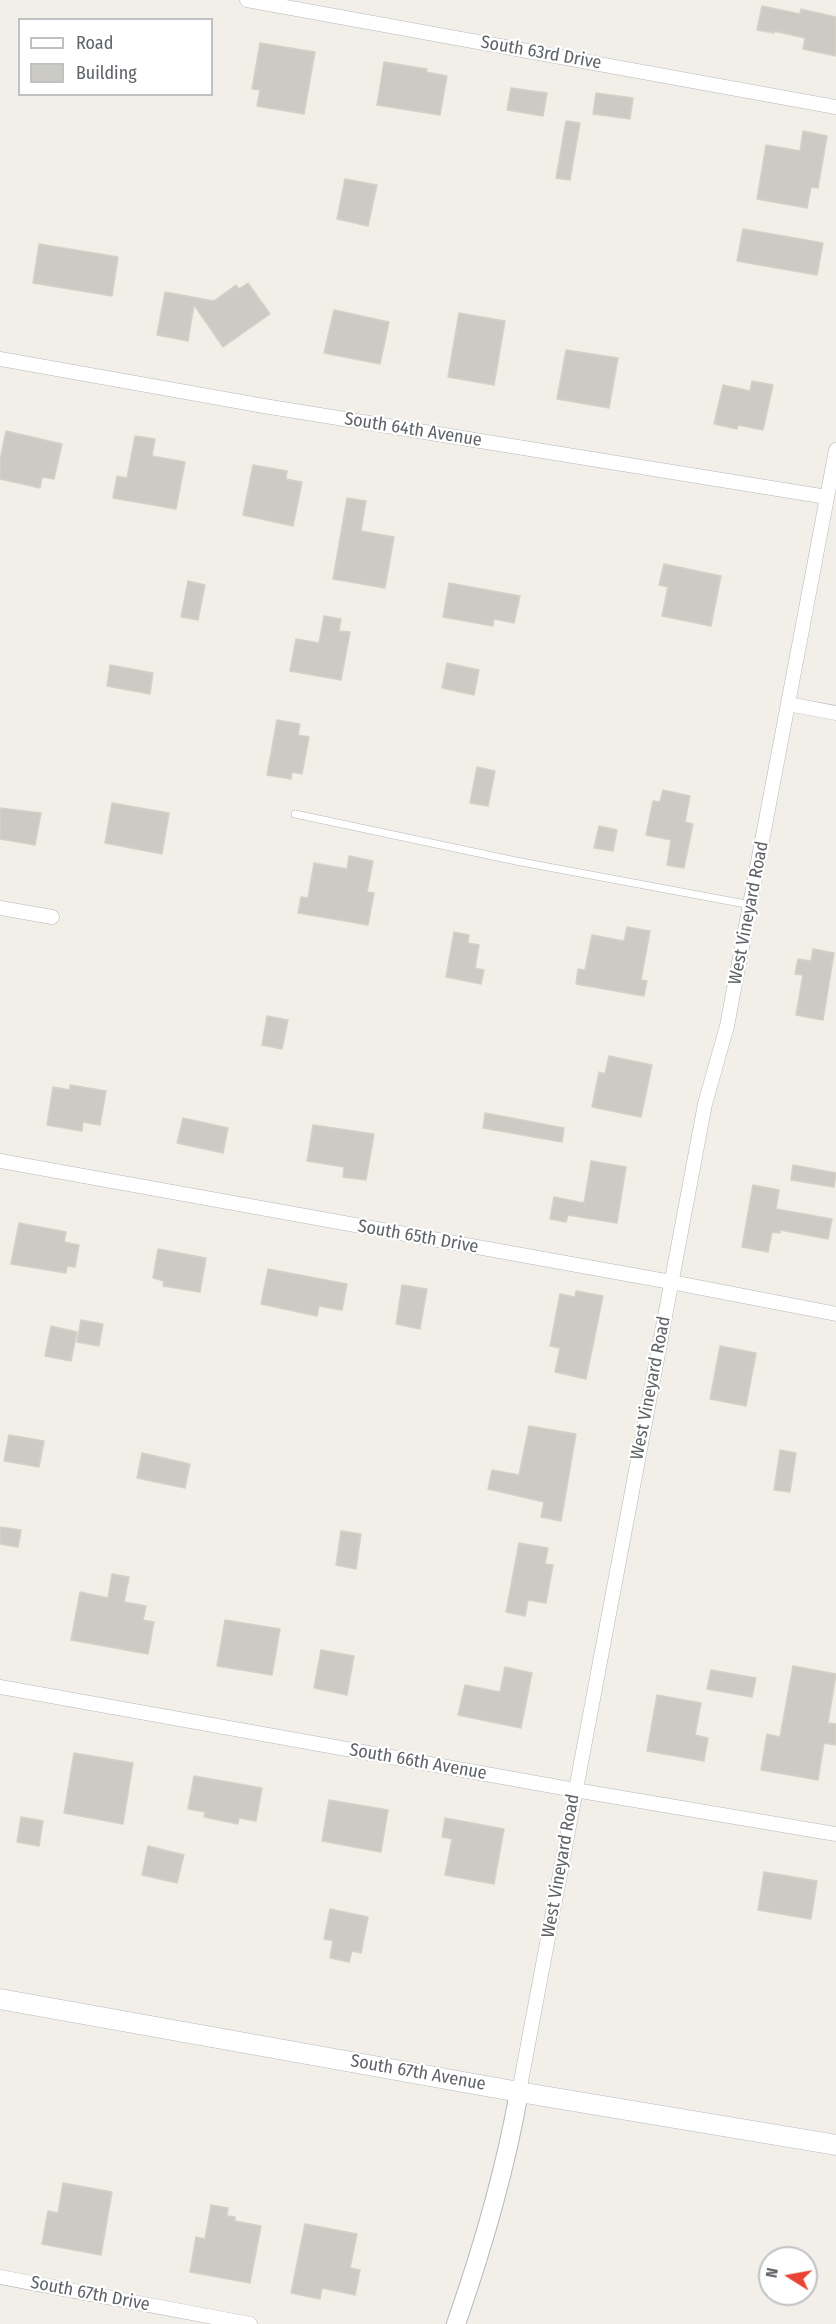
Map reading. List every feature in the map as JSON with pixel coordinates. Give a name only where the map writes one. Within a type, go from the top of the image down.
[{"type":"main road","name":"South 67th Avenue","points":[[0,1999],[836,2145]]},
{"type":"street","name":"South 63rd Drive","points":[[247,0],[836,106]]},
{"type":"street","name":"South 64th Avenue","points":[[0,359],[264,406],[827,497]]},
{"type":"street","name":"West Vineyard Road","points":[[456,2324],[490,2223],[509,2146],[705,1104],[728,1026],[836,450]]},
{"type":"street","points":[[788,704],[836,713]]},
{"type":"street","points":[[0,908],[52,917]]},
{"type":"street","name":"South 65th Drive","points":[[0,1161],[836,1314]]},
{"type":"street","name":"South 66th Avenue","points":[[0,1687],[575,1790],[836,1834]]},
{"type":"street","name":"South 67th Drive","points":[[0,2277],[250,2324]]},
{"type":"lane","points":[[295,814],[516,861],[751,904]]},
{"type":"building","points":[[762,6],[800,14],[801,9],[836,17],[836,56],[803,49],[805,38],[774,31],[774,33],[757,30]]},
{"type":"building","points":[[260,43],[315,52],[304,114],[257,106],[260,90],[252,89]]},
{"type":"building","points":[[384,62],[427,69],[426,72],[447,76],[440,115],[377,105]]},
{"type":"building","points":[[511,88],[547,93],[543,116],[507,110]]},
{"type":"building","points":[[596,93],[633,98],[630,119],[593,114]]},
{"type":"building","points":[[566,121],[580,123],[570,180],[556,178]]},
{"type":"building","points":[[803,131],[827,136],[818,188],[811,187],[807,208],[757,199],[766,145],[800,151]]},
{"type":"building","points":[[345,179],[377,185],[368,226],[337,219]]},
{"type":"building","points":[[743,229],[823,243],[817,275],[737,261]]},
{"type":"building","points":[[39,244],[118,257],[112,296],[33,283]]},
{"type":"building","points":[[248,283],[270,314],[223,347],[194,305],[188,341],[157,335],[165,292],[214,301],[236,285],[239,289]]},
{"type":"building","points":[[334,310],[389,322],[380,364],[324,353]]},
{"type":"building","points":[[459,313],[505,321],[494,385],[448,377]]},
{"type":"building","points":[[566,350],[618,358],[609,408],[557,399]]},
{"type":"building","points":[[752,381],[773,385],[763,430],[738,425],[737,429],[714,424],[723,385],[750,391]]},
{"type":"building","points":[[6,431],[62,444],[54,479],[42,477],[40,488],[0,479],[0,460]]},
{"type":"building","points":[[135,436],[155,439],[152,456],[185,462],[176,509],[113,498],[117,476],[127,478]]},
{"type":"building","points":[[253,465],[287,471],[286,479],[302,482],[293,526],[243,515]]},
{"type":"building","points":[[347,498],[366,501],[361,531],[394,537],[385,588],[333,579]]},
{"type":"building","points":[[664,564],[721,576],[711,626],[662,616],[668,587],[659,585]]},
{"type":"building","points":[[188,581],[205,585],[198,620],[181,617]]},
{"type":"building","points":[[449,583],[520,596],[514,623],[494,619],[493,626],[443,617]]},
{"type":"building","points":[[324,616],[341,619],[339,631],[350,632],[341,680],[290,671],[296,639],[319,643]]},
{"type":"building","points":[[447,663],[479,670],[474,695],[442,688]]},
{"type":"building","points":[[110,665],[153,673],[150,694],[107,686]]},
{"type":"building","points":[[277,720],[300,724],[298,735],[309,737],[302,774],[292,772],[291,779],[267,775]]},
{"type":"building","points":[[477,767],[495,771],[488,806],[470,803]]},
{"type":"building","points":[[663,790],[690,796],[685,822],[693,824],[684,868],[667,865],[671,840],[646,835],[653,801],[660,802]]},
{"type":"building","points":[[112,803],[169,813],[162,854],[105,843]]},
{"type":"building","points":[[0,808],[41,813],[35,845],[0,839]]},
{"type":"building","points":[[599,826],[617,830],[613,851],[594,848]]},
{"type":"building","points":[[349,856],[373,861],[367,892],[374,893],[368,925],[298,913],[301,897],[308,898],[314,863],[347,869]]},
{"type":"building","points":[[627,927],[650,931],[641,980],[647,981],[644,996],[576,984],[578,969],[585,970],[592,935],[624,941]]},
{"type":"building","points":[[454,932],[469,935],[468,943],[479,945],[475,968],[484,970],[481,984],[446,977]]},
{"type":"building","points":[[813,949],[834,953],[823,1020],[796,1015],[803,975],[795,974],[798,959],[811,961]]},
{"type":"building","points":[[267,1016],[288,1020],[282,1049],[262,1045]]},
{"type":"building","points":[[609,1056],[652,1065],[641,1117],[592,1107],[599,1072],[605,1074]]},
{"type":"building","points":[[70,1085],[106,1091],[100,1125],[83,1122],[82,1131],[47,1125],[53,1087],[70,1090]]},
{"type":"building","points":[[485,1113],[564,1128],[562,1142],[483,1128]]},
{"type":"building","points":[[183,1118],[228,1128],[223,1153],[177,1143]]},
{"type":"building","points":[[313,1125],[374,1134],[366,1180],[343,1177],[344,1167],[307,1161]]},
{"type":"building","points":[[591,1161],[626,1167],[617,1223],[568,1215],[566,1222],[550,1219],[554,1197],[584,1203]]},
{"type":"building","points":[[793,1165],[836,1173],[834,1187],[791,1180]]},
{"type":"building","points":[[753,1185],[779,1190],[776,1209],[832,1219],[828,1239],[780,1230],[780,1233],[772,1232],[768,1252],[742,1247]]},
{"type":"building","points":[[19,1223],[66,1232],[64,1242],[79,1245],[75,1267],[67,1266],[66,1273],[11,1264]]},
{"type":"building","points":[[158,1249],[206,1258],[200,1292],[163,1286],[164,1281],[153,1278]]},
{"type":"building","points":[[268,1269],[347,1284],[342,1310],[319,1306],[317,1316],[261,1304]]},
{"type":"building","points":[[402,1285],[427,1289],[420,1329],[396,1324]]},
{"type":"building","points":[[576,1291],[603,1296],[586,1379],[555,1372],[560,1348],[550,1346],[560,1294],[575,1297]]},
{"type":"building","points":[[81,1320],[103,1324],[99,1346],[77,1342]]},
{"type":"building","points":[[51,1326],[77,1332],[71,1361],[45,1356]]},
{"type":"building","points":[[720,1346],[756,1353],[746,1406],[710,1399]]},
{"type":"building","points":[[529,1426],[576,1434],[561,1521],[541,1517],[544,1502],[488,1489],[492,1470],[519,1475]]},
{"type":"building","points":[[9,1435],[44,1441],[39,1467],[4,1461]]},
{"type":"building","points":[[780,1450],[796,1453],[790,1492],[774,1490]]},
{"type":"building","points":[[142,1453],[190,1464],[185,1488],[137,1478]]},
{"type":"building","points":[[0,1527],[21,1530],[18,1547],[0,1544]]},
{"type":"building","points":[[341,1531],[361,1534],[356,1569],[336,1565]]},
{"type":"building","points":[[519,1543],[548,1548],[545,1564],[553,1565],[546,1603],[528,1600],[525,1616],[506,1612]]},
{"type":"building","points":[[112,1574],[129,1577],[124,1602],[146,1606],[143,1620],[154,1622],[148,1654],[71,1640],[80,1592],[108,1598]]},
{"type":"building","points":[[225,1620],[280,1629],[272,1675],[217,1666]]},
{"type":"building","points":[[321,1650],[354,1656],[347,1695],[314,1688]]},
{"type":"building","points":[[793,1666],[836,1674],[828,1723],[836,1724],[836,1745],[824,1743],[818,1780],[761,1770],[767,1734],[780,1737]]},
{"type":"building","points":[[505,1667],[532,1673],[521,1728],[458,1715],[465,1685],[500,1692]]},
{"type":"building","points":[[711,1670],[756,1678],[752,1697],[707,1689]]},
{"type":"building","points":[[657,1695],[701,1703],[695,1735],[708,1738],[704,1761],[647,1751]]},
{"type":"building","points":[[74,1753],[133,1763],[123,1824],[64,1813]]},
{"type":"building","points":[[194,1776],[262,1788],[256,1821],[239,1818],[238,1824],[204,1817],[205,1812],[188,1809]]},
{"type":"building","points":[[329,1800],[388,1810],[381,1852],[322,1841]]},
{"type":"building","points":[[21,1817],[43,1821],[39,1846],[17,1842]]},
{"type":"building","points":[[445,1818],[504,1829],[494,1884],[445,1875],[452,1839],[442,1837]]},
{"type":"building","points":[[148,1846],[184,1855],[177,1883],[142,1875]]},
{"type":"building","points":[[764,1872],[817,1881],[811,1919],[758,1910]]},
{"type":"building","points":[[330,1909],[368,1917],[361,1953],[352,1951],[349,1962],[330,1958],[333,1941],[324,1939]]},
{"type":"building","points":[[63,2183],[112,2192],[101,2255],[42,2244],[48,2211],[58,2213]]},
{"type":"building","points":[[211,2205],[228,2208],[227,2216],[235,2217],[235,2221],[261,2226],[250,2283],[190,2272],[196,2237],[205,2239]]},
{"type":"building","points":[[305,2224],[357,2234],[350,2268],[360,2270],[355,2295],[322,2288],[320,2299],[291,2293]]}]
